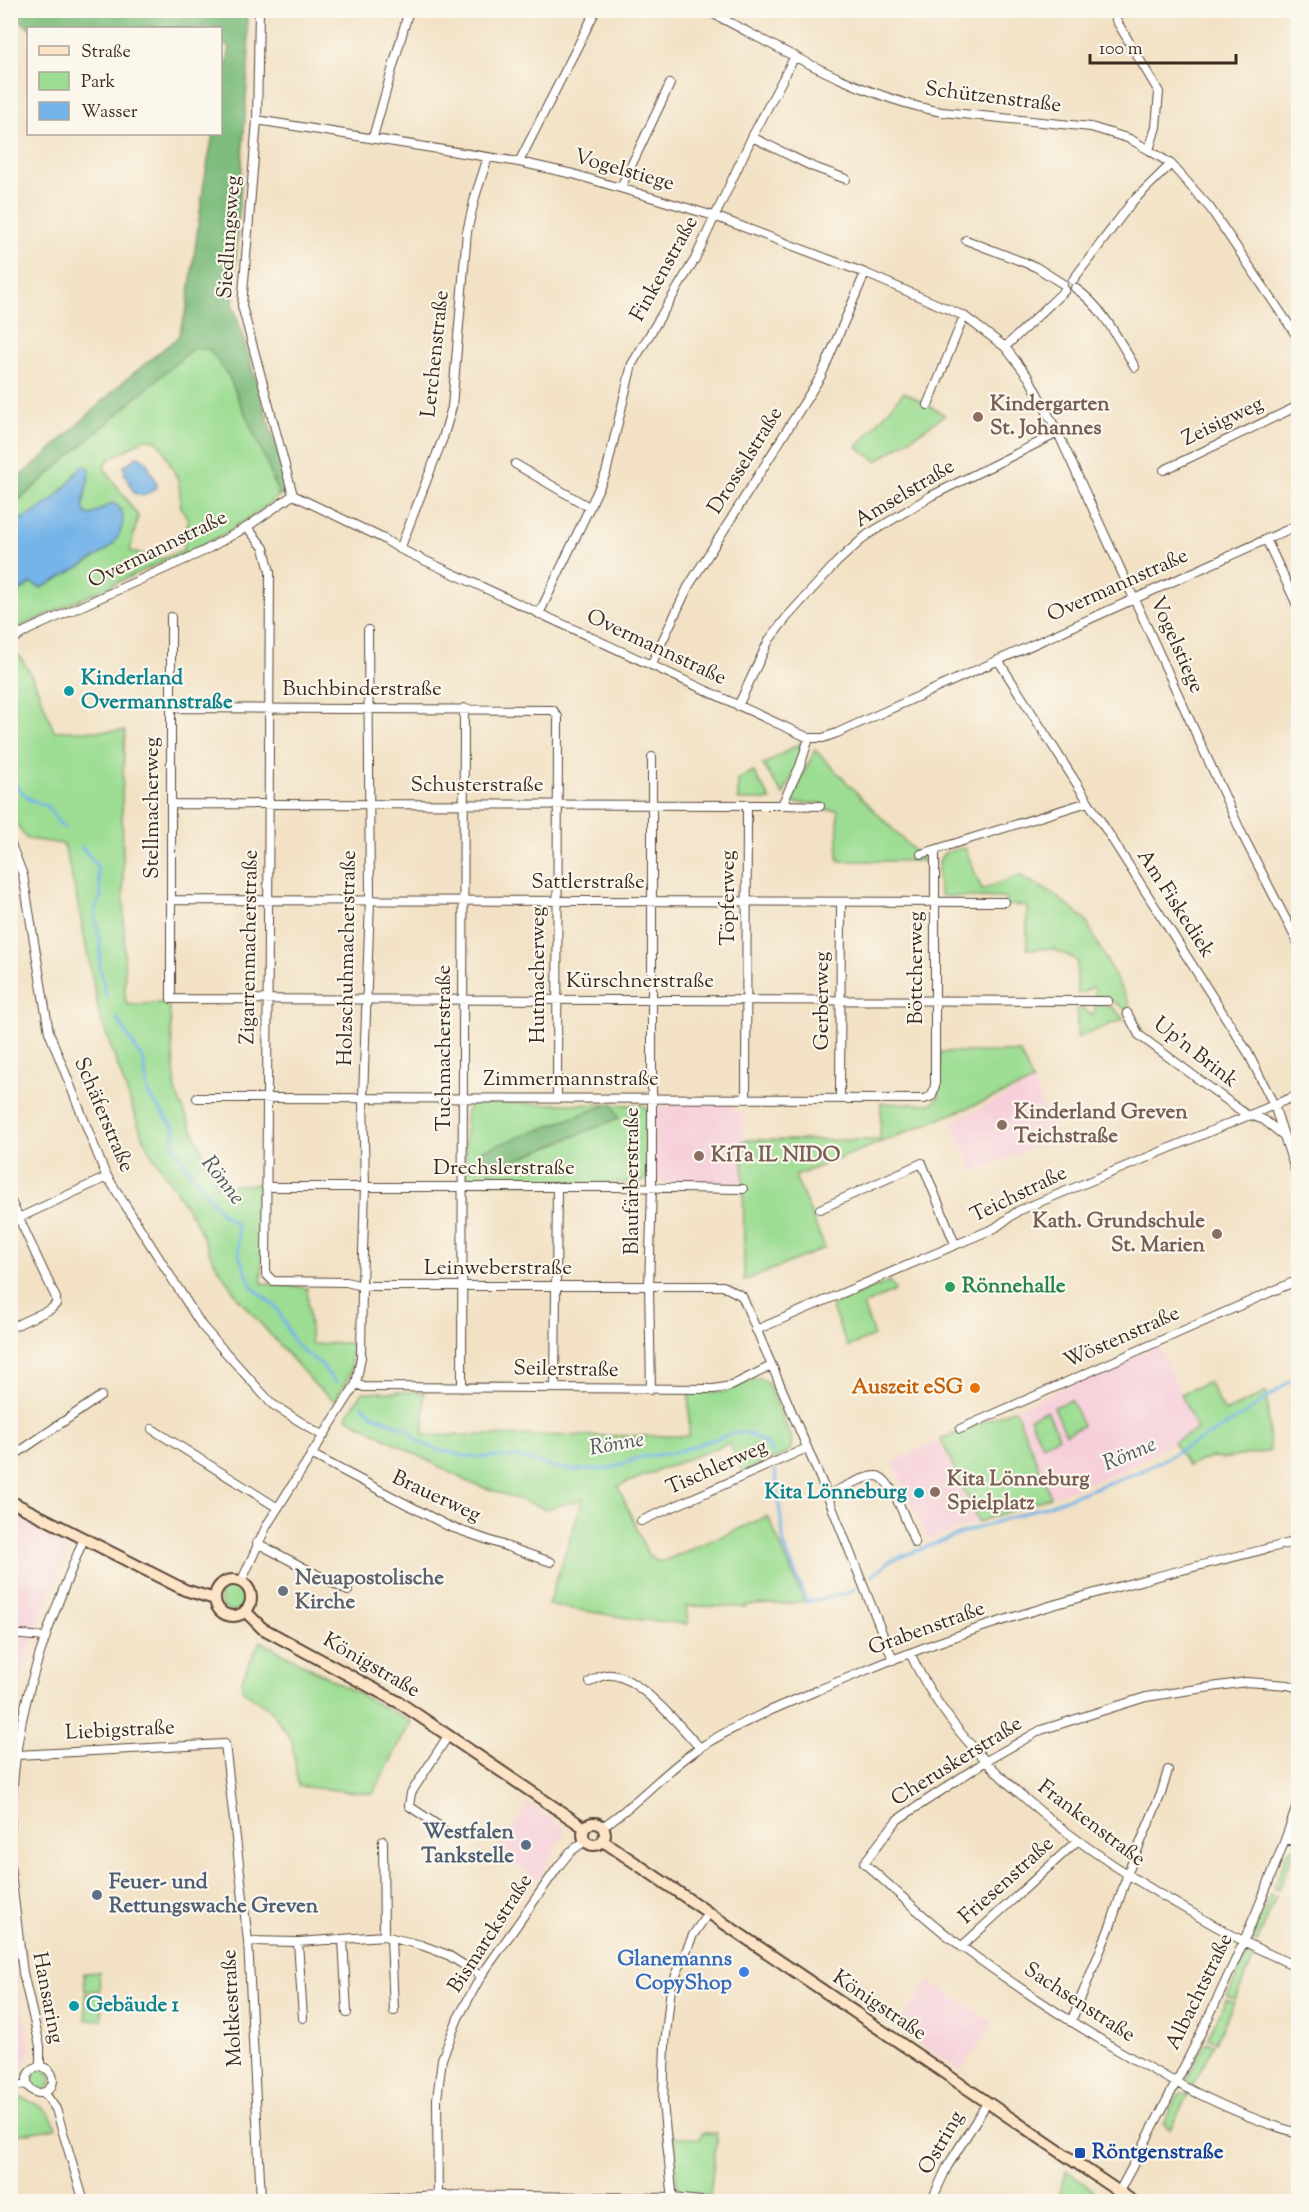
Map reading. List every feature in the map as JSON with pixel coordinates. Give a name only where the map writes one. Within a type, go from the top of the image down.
[{"type":"street","name":"Siedlungsweg","points":[[259,10],[257,120],[242,306],[293,495]]},
{"type":"street","points":[[373,137],[409,10]]},
{"type":"street","points":[[519,162],[596,10]]},
{"type":"street","name":"Schützenstraße","points":[[706,10],[849,83],[917,108],[1090,127],[1130,139],[1171,164],[1210,208],[1299,338]]},
{"type":"street","points":[[1116,20],[1159,92],[1156,127],[1149,150]]},
{"type":"street","name":"Finkenstraße","points":[[539,614],[606,473],[632,364],[695,259],[752,137],[795,56]]},
{"type":"street","points":[[621,187],[670,84]]},
{"type":"street","name":"Vogelstiege","points":[[257,120],[519,162],[621,187],[714,216],[865,273],[964,316],[1005,347],[1029,378],[1058,433],[1243,836],[1299,943]]},
{"type":"street","points":[[752,137],[812,166],[846,179]]},
{"type":"street","name":"Lerchenstraße","points":[[400,549],[443,438],[452,407],[466,232],[488,157]]},
{"type":"street","points":[[1074,284],[1132,202],[1171,164]]},
{"type":"street","points":[[966,240],[1036,267],[1064,287]]},
{"type":"street","name":"Drosselstraße","points":[[651,665],[687,587],[820,376],[865,273]]},
{"type":"street","points":[[1005,347],[1064,287],[1068,279],[1098,308],[1135,367]]},
{"type":"street","points":[[928,405],[964,316]]},
{"type":"street","name":"Zeisigweg","points":[[1164,470],[1299,406]]},
{"type":"street","name":"Amselstraße","points":[[738,706],[769,640],[837,562],[867,535],[931,496],[1058,433]]},
{"type":"street","points":[[515,464],[590,507]]},
{"type":"street","name":"Overmannstraße","points":[[10,641],[28,630],[202,552],[247,527],[293,495],[400,549],[738,706],[809,738],[823,738],[1299,525]]},
{"type":"street","name":"Zigarrenmacherstraße","points":[[247,527],[264,548],[270,572],[266,1274],[273,1281],[346,1282],[362,1287]]},
{"type":"street","points":[[1266,539],[1299,606]]},
{"type":"street","name":"Stellmacherweg","points":[[171,617],[171,999]]},
{"type":"street","name":"Holzschuhmacherstraße","points":[[362,1287],[365,1186],[363,1098],[370,900],[368,630]]},
{"type":"street","name":"Am Fiskediek","points":[[998,660],[1247,1051],[1274,1106],[1299,1179]]},
{"type":"street","name":"Buchbinderstraße","points":[[172,708],[553,710]]},
{"type":"street","name":"Tuchmacherstraße","points":[[462,1388],[464,708]]},
{"type":"street","name":"Hutmacherweg","points":[[553,710],[558,717],[557,1098]]},
{"type":"street","points":[[782,806],[800,766],[809,738]]},
{"type":"street","name":"Blaufärberstraße","points":[[651,1390],[649,1287],[652,1187],[652,757]]},
{"type":"street","points":[[921,854],[1088,802]]},
{"type":"street","name":"Schusterstraße","points":[[171,804],[820,806]]},
{"type":"street","name":"Töpferweg","points":[[746,1099],[747,805]]},
{"type":"street","name":"Schäferstraße","points":[[10,842],[23,874],[49,1032],[107,1177],[202,1326],[272,1404],[323,1436]]},
{"type":"street","name":"Böttcherweg","points":[[935,851],[935,1084]]},
{"type":"street","name":"Sattlerstraße","points":[[171,900],[1005,902]]},
{"type":"street","name":"Gerberweg","points":[[840,1099],[841,902]]},
{"type":"street","name":"Kürschnerstraße","points":[[171,999],[1108,1001]]},
{"type":"street","name":"Up'n Brink","points":[[1127,1013],[1139,1035],[1249,1115],[1264,1120],[1284,1136]]},
{"type":"street","name":"Zimmermannstraße","points":[[197,1098],[924,1099],[932,1096],[935,1084]]},
{"type":"street","name":"Teichstraße","points":[[756,1330],[995,1228],[1018,1211],[1299,1095]]},
{"type":"street","name":"Teichstraße","points":[[820,1209],[922,1163],[956,1244]]},
{"type":"street","points":[[10,1222],[107,1177]]},
{"type":"street","name":"Drechslerstraße","points":[[266,1187],[742,1189]]},
{"type":"street","points":[[555,1387],[557,1187]]},
{"type":"street","points":[[10,1199],[56,1298],[56,1304],[51,1309],[10,1328]]},
{"type":"street","name":"Wöstenstraße","points":[[960,1429],[1299,1280]]},
{"type":"street","name":"Leinweberstraße","points":[[362,1287],[723,1286],[742,1296],[827,1495],[893,1660]]},
{"type":"street","points":[[241,1582],[257,1543],[356,1384],[362,1357],[362,1287]]},
{"type":"street","name":"Seilerstraße","points":[[356,1384],[364,1388],[714,1389],[730,1386],[771,1366]]},
{"type":"street","points":[[10,1458],[101,1396]]},
{"type":"street","points":[[152,1428],[278,1508]]},
{"type":"street","name":"Tischlerweg","points":[[641,1521],[807,1448]]},
{"type":"street","name":"Brauerweg","points":[[311,1454],[448,1526],[552,1562]]},
{"type":"street","points":[[827,1495],[866,1479],[879,1476],[885,1479],[891,1487],[915,1543]]},
{"type":"street","points":[[10,1501],[185,1590],[215,1599]]},
{"type":"street","points":[[10,1839],[11,1808],[22,1721],[45,1637],[84,1538]]},
{"type":"street","name":"Grabenstraße","points":[[602,1827],[623,1813],[700,1748],[808,1695],[910,1653],[1055,1604],[1139,1580],[1299,1541]]},
{"type":"street","points":[[257,1543],[348,1591]]},
{"type":"street","points":[[225,1581],[241,1582],[250,1593],[250,1602],[245,1611],[233,1616],[227,1614],[217,1605],[215,1599],[218,1589],[225,1581]]},
{"type":"street","name":"Königstraße","points":[[245,1611],[262,1628],[372,1687],[585,1828]]},
{"type":"street","points":[[10,1634],[45,1637]]},
{"type":"street","name":"Frankenstraße","points":[[910,1653],[950,1720],[986,1761],[1033,1805],[1077,1841],[1127,1875],[1244,1942],[1299,1967]]},
{"type":"street","points":[[590,1682],[600,1676],[610,1675],[624,1678],[670,1714],[700,1748]]},
{"type":"street","name":"Cheruskerstraße","points":[[864,1863],[897,1820],[986,1761],[1041,1730],[1146,1697],[1246,1682],[1299,1688]]},
{"type":"street","points":[[442,1828],[409,1806],[411,1793],[448,1736]]},
{"type":"street","name":"Liebigstraße","points":[[17,1755],[225,1744]]},
{"type":"street","name":"Moltkestraße","points":[[225,1744],[248,1941],[261,2199],[438,2198]]},
{"type":"street","points":[[1071,2022],[1111,1924],[1127,1875],[1161,1794],[1168,1770]]},
{"type":"street","name":"Albachtstraße","points":[[1119,2191],[1175,2084],[1244,1942],[1299,1803]]},
{"type":"street","points":[[593,1823],[602,1827],[605,1836],[603,1841],[592,1846],[585,1841],[582,1832],[585,1828],[593,1823]]},
{"type":"street","points":[[1286,1839],[1299,1843]]},
{"type":"street","points":[[382,1841],[394,2011]]},
{"type":"street","name":"Bismarckstraße","points":[[438,2198],[437,2099],[442,2059],[458,2018],[481,1976],[558,1867],[570,1852],[585,1841]]},
{"type":"street","name":"Königstraße","points":[[603,1841],[1134,2202]]},
{"type":"street","name":"Friesenstraße","points":[[961,1947],[1077,1841]]},
{"type":"street","name":"Sachsenstraße","points":[[864,1863],[961,1947],[1071,2022],[1175,2084],[1299,2133]]},
{"type":"street","name":"Hansaring","points":[[10,1865],[23,1973],[40,2046],[40,2066]]},
{"type":"street","points":[[673,2200],[663,2103],[665,2044],[671,1986],[693,1935],[708,1913]]},
{"type":"street","points":[[248,1941],[298,1942],[388,1937],[421,1945],[448,1955],[481,1976]]},
{"type":"street","points":[[343,1939],[347,2013]]},
{"type":"street","points":[[298,1942],[303,2018]]},
{"type":"street","name":"Hansaring","points":[[28,2085],[28,2074],[31,2070],[40,2066],[49,2069],[54,2078],[52,2087],[44,2092]]},
{"type":"street","points":[[10,2086],[28,2085],[34,2092],[44,2092],[56,2109],[84,2202]]},
{"type":"street","name":"Ostring","points":[[931,2202],[947,2166],[987,2103]]},
{"type":"street","points":[[1113,2202],[1119,2191]]},
{"type":"street","points":[[438,2198],[709,2202]]},
{"type":"shaded area","name":"Kinderland Greven Teichstraße","points":[[1033,1082],[1057,1138],[974,1172],[955,1127],[950,1123]]},
{"type":"shaded area","name":"KiTa IL NIDO","points":[[666,1103],[733,1103],[733,1113],[743,1113],[743,1184],[666,1184],[658,1180],[655,1172],[655,1114],[659,1106]]},
{"type":"shaded area","points":[[1159,1346],[1197,1430],[1123,1471],[1051,1497],[1015,1409]]},
{"type":"shaded area","name":"Kita Lönneburg Spielplatz","points":[[939,1440],[977,1522],[928,1541],[893,1462]]},
{"type":"shaded area","points":[[11,1507],[73,1539],[34,1632],[15,1711],[11,1739]]},
{"type":"shaded area","points":[[529,1804],[563,1827],[565,1832],[538,1880],[497,1852]]},
{"type":"shaded area","points":[[10,1974],[13,1974],[27,2028],[30,2051],[26,2062],[11,2075]]},
{"type":"shaded area","points":[[929,1980],[993,2023],[961,2072],[902,2031],[906,2025],[901,2021]]},
{"type":"green space","points":[[11,10],[246,11],[249,52],[233,305],[290,493],[279,496],[228,375],[209,349],[192,349],[11,507],[11,483],[40,460],[123,382],[178,337],[187,308],[213,135],[222,135],[222,91],[230,47],[222,44],[222,27],[29,27],[11,14]]},
{"type":"green space","points":[[209,348],[228,375],[279,496],[237,526],[209,542],[11,631],[11,598],[31,582],[41,588],[90,560],[104,507],[91,515],[85,513],[83,506],[90,469],[81,467],[50,502],[11,526],[11,507],[192,349]],"holes":[[[145,439],[156,440],[163,449],[179,482],[181,507],[188,520],[183,550],[162,559],[130,551],[138,516],[104,468],[108,460]]]},
{"type":"green space","points":[[904,392],[945,415],[877,461],[857,447]]},
{"type":"green space","points":[[10,650],[17,654],[30,673],[54,731],[125,731],[122,798],[127,1005],[169,1002],[176,1093],[218,1186],[260,1184],[262,1283],[307,1288],[311,1344],[352,1343],[351,1372],[335,1401],[316,1386],[238,1298],[213,1260],[195,1220],[150,1152],[142,1135],[99,1013],[64,844],[27,839],[11,817]]},
{"type":"green space","points":[[802,743],[798,763],[783,795],[763,765]]},
{"type":"green space","points":[[815,750],[923,860],[933,857],[933,861],[838,861],[838,810],[823,810],[823,803],[790,803]]},
{"type":"green space","points":[[753,771],[771,800],[738,800],[738,780]]},
{"type":"green space","points":[[965,848],[982,890],[1019,875],[1053,894],[1085,919],[1143,1031],[1124,1008],[1112,1001],[1095,997],[1095,990],[1092,987],[1082,993],[1077,993],[1077,960],[1053,949],[1027,949],[1027,906],[1005,905],[1005,898],[941,896],[938,873],[942,856],[947,852]]},
{"type":"green space","points":[[1095,1004],[1112,1007],[1124,1019],[1077,1038],[1077,1008],[1082,1008],[1092,1015],[1095,1012]]},
{"type":"green space","points":[[940,1052],[1020,1052],[1033,1082],[795,1176],[825,1248],[744,1281],[743,1140],[880,1140],[881,1103],[928,1104],[933,1103],[939,1097]]},
{"type":"green space","points":[[476,1103],[643,1105],[648,1111],[647,1174],[644,1181],[637,1183],[470,1183],[465,1178],[466,1113],[469,1106]]},
{"type":"green space","points":[[612,1103],[619,1118],[489,1171],[481,1151]]},
{"type":"green space","points":[[890,1281],[895,1290],[893,1292],[863,1305],[874,1336],[848,1347],[831,1306]]},
{"type":"green space","points":[[754,1379],[762,1379],[768,1384],[792,1439],[791,1449],[787,1453],[743,1472],[729,1443],[618,1486],[649,1557],[653,1556],[655,1561],[664,1561],[768,1516],[804,1601],[746,1605],[746,1607],[686,1606],[688,1624],[634,1619],[548,1605],[583,1499],[547,1509],[468,1482],[346,1417],[363,1392],[424,1392],[424,1435],[689,1436],[689,1392],[724,1392]]},
{"type":"green space","points":[[1208,1382],[1225,1412],[1267,1392],[1270,1451],[1222,1459],[1211,1457],[1188,1466],[1173,1442],[1197,1430],[1181,1394]]},
{"type":"green space","points":[[1071,1400],[1083,1426],[1066,1434],[1054,1407]]},
{"type":"green space","points":[[1015,1409],[1051,1497],[978,1522],[941,1439]]},
{"type":"green space","points":[[1047,1410],[1059,1437],[1042,1445],[1030,1418]]},
{"type":"green space","points":[[233,1585],[242,1589],[246,1598],[242,1607],[233,1611],[224,1607],[220,1598],[224,1589]]},
{"type":"green space","points":[[260,1641],[411,1722],[373,1794],[298,1786],[292,1741],[270,1709],[243,1691],[241,1681]]},
{"type":"green space","points":[[1295,1847],[1279,1890],[1274,1888],[1288,1850]]},
{"type":"green space","points":[[1270,1895],[1276,1897],[1257,1942],[1252,1940]]},
{"type":"green space","points":[[1249,1953],[1255,1955],[1235,2000],[1227,1996]]},
{"type":"green space","points":[[99,1972],[100,1990],[85,1991],[84,1973]]},
{"type":"green space","points":[[100,1993],[102,2019],[86,2020],[85,1994]]},
{"type":"green space","points":[[1226,2000],[1234,2003],[1216,2042],[1208,2038]]},
{"type":"green space","points":[[1206,2042],[1214,2045],[1192,2087],[1187,2084],[1187,2079]]},
{"type":"green space","points":[[36,2069],[44,2069],[51,2076],[51,2084],[44,2091],[36,2091],[29,2084],[29,2076]]},
{"type":"green space","points":[[1179,2094],[1189,2094],[1170,2129],[1163,2123]]},
{"type":"green space","points":[[15,2095],[45,2110],[56,2128],[11,2136],[11,2096]]},
{"type":"green space","points":[[702,2133],[717,2133],[710,2196],[677,2192],[674,2136],[700,2139]]},
{"type":"green space","points":[[1066,2170],[1101,2197],[1099,2201],[1057,2201]]},
{"type":"water","points":[[138,456],[146,461],[157,484],[155,489],[143,496],[134,493],[125,474],[124,466]]},
{"type":"water","points":[[85,465],[90,469],[83,506],[85,513],[91,515],[112,503],[117,506],[123,518],[117,538],[109,548],[80,567],[41,588],[31,583],[11,598],[11,526],[52,501]]},
{"type":"waterway","name":"Rönne","points":[[10,779],[29,799],[48,807],[59,823],[66,828]]},
{"type":"waterway","name":"Rönne","points":[[82,847],[97,866],[101,896],[95,918],[100,940],[100,967],[106,996]]},
{"type":"waterway","name":"Rönne","points":[[117,1018],[144,1062],[148,1094],[175,1129],[173,1144],[192,1175],[222,1214],[237,1225],[239,1255],[252,1287],[277,1308],[294,1342],[321,1364],[336,1382]]},
{"type":"waterway","name":"Rönne","points":[[872,1576],[890,1561],[971,1530],[1046,1506],[1144,1470],[1248,1412],[1290,1381]]},
{"type":"waterway","name":"Rönne","points":[[362,1405],[375,1416],[408,1429],[418,1441],[435,1449],[470,1457],[515,1457],[562,1469],[609,1469],[641,1457],[673,1453],[737,1432],[757,1438],[773,1453]]},
{"type":"waterway","name":"Rönne","points":[[775,1470],[784,1546],[807,1602],[848,1593],[855,1588]]},
{"type":"place","name":"Kindergarten St. Johannes","points":[[978,417]]},
{"type":"place","name":"Kinderland Overmannstraße","points":[[69,691]]},
{"type":"place","name":"Kinderland Greven Teichstraße","points":[[1002,1125]]},
{"type":"place","name":"KiTa IL NIDO","points":[[699,1156]]},
{"type":"place","name":"Kath. Grundschule St. Marien","points":[[1217,1234]]},
{"type":"place","name":"Rönnehalle","points":[[950,1287]]},
{"type":"place","name":"Auszeit eSG","points":[[975,1388]]},
{"type":"place","name":"Kita Lönneburg Spielplatz","points":[[935,1492]]},
{"type":"place","name":"Kita Lönneburg","points":[[919,1493]]},
{"type":"place","name":"Neuapostolische Kirche","points":[[283,1591]]},
{"type":"place","name":"Westfalen Tankstelle","points":[[526,1845]]},
{"type":"place","name":"Feuer- und Rettungswache Greven","points":[[97,1895]]},
{"type":"place","name":"Glanemanns CopyShop","points":[[744,1972]]},
{"type":"place","name":"Gebäude 1","points":[[74,2006]]},
{"type":"place","name":"Röntgenstraße","points":[[1080,2153]]}]
